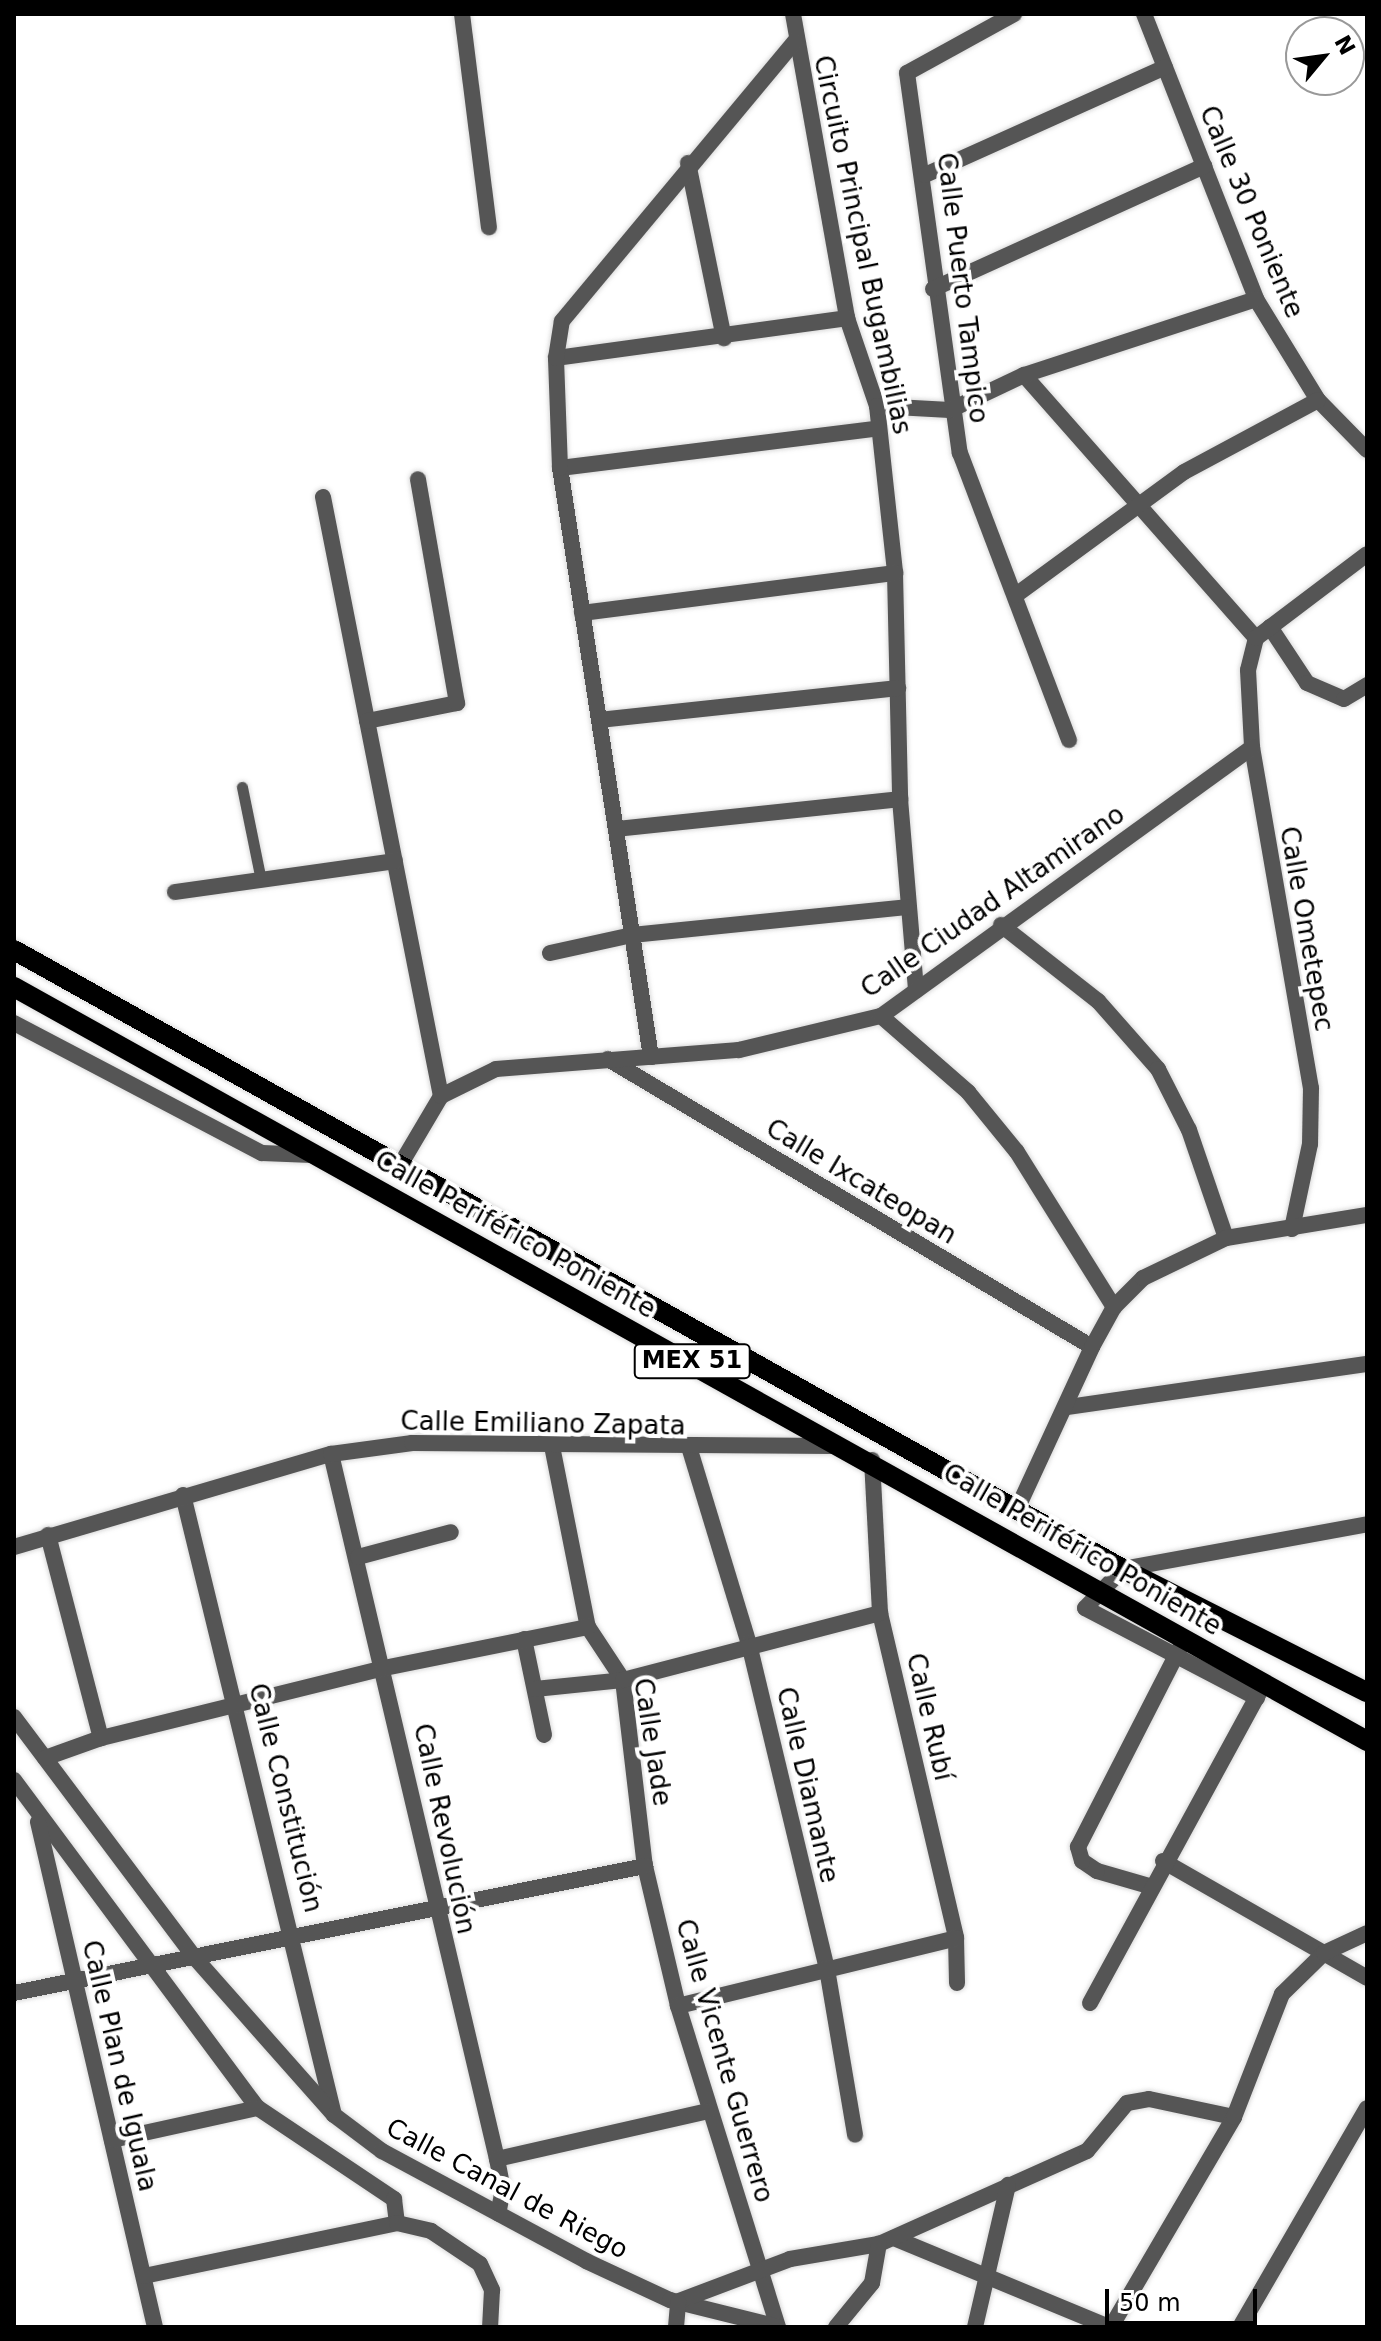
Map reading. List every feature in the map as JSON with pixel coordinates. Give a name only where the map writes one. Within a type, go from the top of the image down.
[{"type":"main road","name":"Calle Periférico Poniente","points":[[14,950],[1019,1505],[1123,1569],[1367,1692]]},
{"type":"main road","name":"Calle Periférico Poniente","points":[[14,987],[846,1445],[1096,1590],[1181,1647],[1260,1690],[1367,1741]]},
{"type":"street","points":[[462,14],[489,227]]},
{"type":"street","points":[[793,14],[795,41]]},
{"type":"street","name":"Calle Puerto Tampico","points":[[1014,14],[907,73],[925,175],[933,289],[950,410],[1069,740]]},
{"type":"street","name":"Calle 30 Poniente","points":[[1144,14],[1256,299],[1318,400],[1367,450]]},
{"type":"street","name":"Circuito Principal Bugambilias","points":[[651,1057],[560,468],[556,358],[562,321],[688,163],[795,41]]},
{"type":"street","name":"Circuito Principal Bugambilias","points":[[795,41],[847,318],[877,406],[895,573],[900,799],[916,990]]},
{"type":"street","points":[[925,175],[1165,67]]},
{"type":"street","points":[[688,163],[724,338]]},
{"type":"street","points":[[933,289],[1204,166]]},
{"type":"street","points":[[877,406],[950,410],[1024,375],[1256,299]]},
{"type":"street","points":[[556,358],[724,338],[847,318]]},
{"type":"street","points":[[1024,375],[1256,638],[1367,554]]},
{"type":"street","points":[[1016,595],[1138,504],[1318,400]]},
{"type":"street","points":[[560,468],[879,428]]},
{"type":"street","points":[[367,721],[457,703],[418,479]]},
{"type":"street","points":[[323,497],[441,1096],[402,1162]]},
{"type":"street","points":[[582,613],[895,573]]},
{"type":"street","points":[[1270,627],[1307,683],[1344,699],[1367,685]]},
{"type":"street","name":"Calle Ometepec","points":[[1256,638],[1248,670],[1252,747],[1311,1088],[1310,1144],[1292,1229]]},
{"type":"street","points":[[599,720],[898,688]]},
{"type":"street","name":"Calle Ciudad Altamirano","points":[[441,1096],[496,1069],[739,1050],[881,1016],[1001,925],[1252,747]]},
{"type":"street","points":[[616,829],[900,799]]},
{"type":"street","points":[[175,892],[395,861]]},
{"type":"street","points":[[550,953],[632,935],[907,907]]},
{"type":"street","points":[[1001,925],[1098,1001],[1158,1069],[1189,1130],[1226,1238]]},
{"type":"street","points":[[881,1016],[968,1092],[1017,1152],[1114,1307]]},
{"type":"street","points":[[14,1023],[262,1153],[315,1155]]},
{"type":"street","name":"Calle Ixcateopan","points":[[606,1058],[1092,1347]]},
{"type":"street","points":[[1019,1505],[1068,1407],[1092,1347],[1114,1307],[1169,1260],[1226,1238],[1367,1215]]},
{"type":"street","points":[[1068,1407],[1367,1364]]},
{"type":"street","name":"Calle Emiliano Zapata","points":[[14,1547],[331,1454],[412,1443],[690,1450],[846,1445]]},
{"type":"street","name":"Calle Jade","points":[[552,1446],[588,1627],[623,1680],[645,1866]]},
{"type":"street","name":"Calle Diamante","points":[[690,1450],[749,1644],[827,1969],[855,2135]]},
{"type":"street","name":"Calle Revolución","points":[[331,1454],[358,1557],[436,1909],[497,2159],[503,2189],[498,2214]]},
{"type":"street","name":"Calle Rubí","points":[[872,1460],[880,1613],[956,1938],[957,1983]]},
{"type":"street","name":"Calle Constitución","points":[[183,1495],[296,1939],[334,2115]]},
{"type":"street","points":[[1096,1590],[1123,1569],[1367,1524]]},
{"type":"street","points":[[358,1557],[451,1532]]},
{"type":"street","points":[[48,1535],[101,1738]]},
{"type":"street","points":[[535,1689],[623,1680],[749,1644],[880,1613]]},
{"type":"street","points":[[45,1758],[101,1738],[237,1707],[384,1668],[588,1627]]},
{"type":"street","points":[[524,1639],[544,1735]]},
{"type":"street","points":[[1149,1886],[1097,1871],[1082,1861],[1078,1847],[1181,1647]]},
{"type":"street","points":[[1090,2003],[1149,1886],[1260,1690]]},
{"type":"street","name":"Calle Canal de Riego","points":[[14,1717],[196,1959],[334,2115],[382,2151],[498,2214],[678,2302],[778,2327]]},
{"type":"street","points":[[14,1780],[37,1816],[258,2108],[394,2199],[397,2223]]},
{"type":"street","name":"Calle Plan de Iguala","points":[[37,1816],[73,1983],[155,2327]]},
{"type":"street","points":[[1163,1861],[1367,1978]]},
{"type":"street","points":[[14,1993],[153,1968],[645,1866]]},
{"type":"street","name":"Calle Vicente Guerrero","points":[[645,1866],[678,2006],[708,2111],[762,2268],[778,2327]]},
{"type":"street","points":[[886,2241],[1110,2327],[1234,2117],[1282,1994],[1324,1953],[1367,1933]]},
{"type":"street","points":[[678,2006],[956,1938]]},
{"type":"street","points":[[676,2327],[678,2302],[762,2268],[886,2241],[1087,2151],[1127,2103],[1149,2099],[1234,2117]]},
{"type":"street","points":[[112,2140],[258,2108]]},
{"type":"street","points":[[1240,2327],[1367,2108]]},
{"type":"street","points":[[497,2159],[708,2111]]},
{"type":"street","points":[[975,2327],[1008,2185]]},
{"type":"street","points":[[144,2276],[397,2223],[431,2231],[480,2264],[492,2290],[490,2327]]},
{"type":"street","points":[[836,2327],[872,2283],[886,2241]]},
{"type":"lane","points":[[242,787],[261,880]]}]
